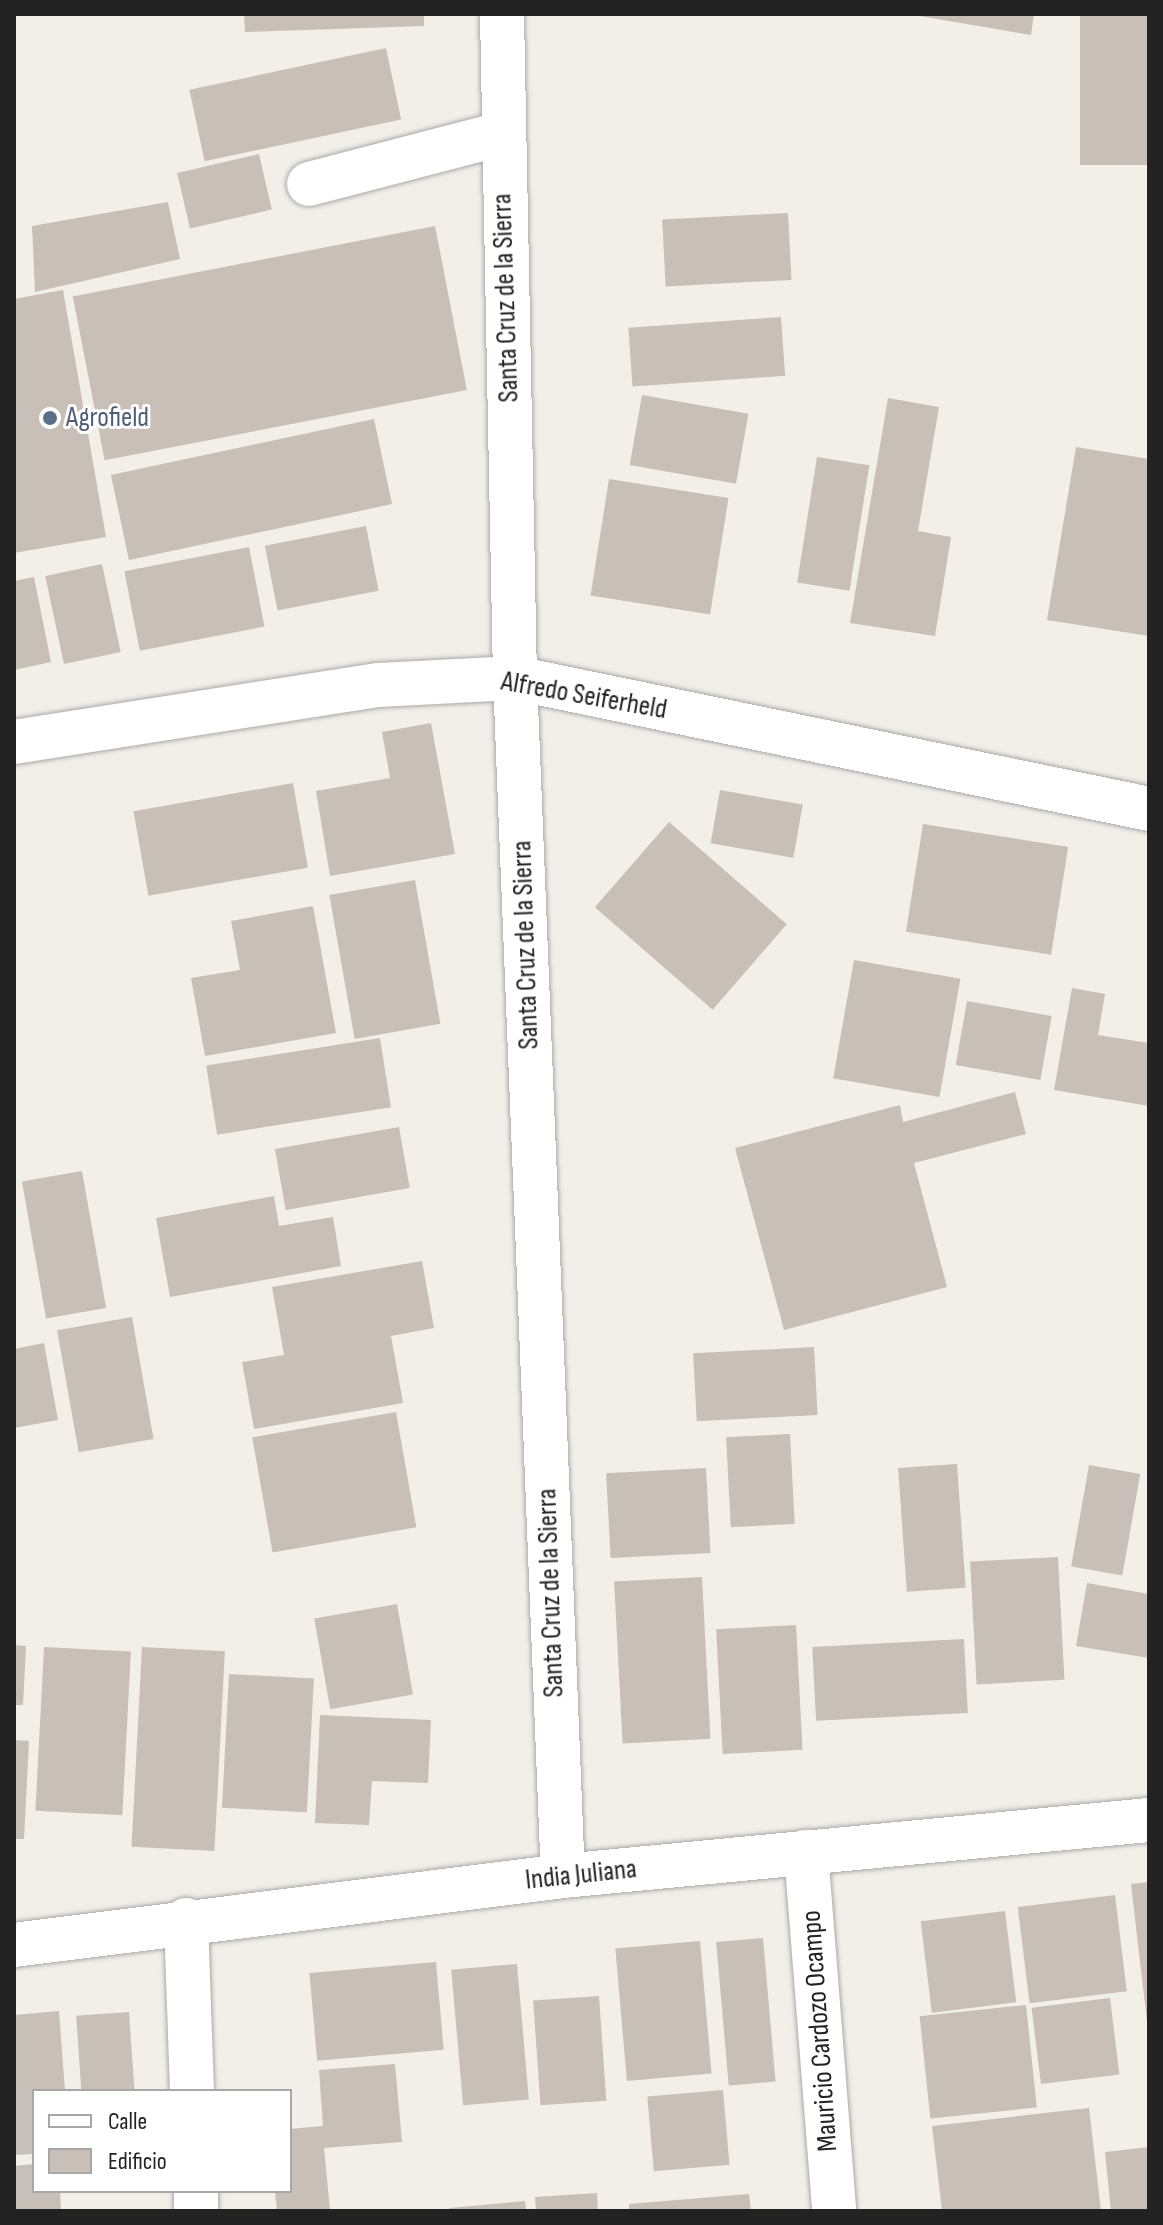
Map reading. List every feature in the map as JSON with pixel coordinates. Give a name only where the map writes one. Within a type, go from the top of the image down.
[{"type":"street","name":"Santa Cruz de la Sierra","points":[[502,14],[501,134],[515,678],[563,1876]]},
{"type":"street","points":[[309,184],[501,134]]},
{"type":"street","name":"Alfredo Seiferheld","points":[[14,742],[378,685],[515,678],[1149,809]]},
{"type":"street","name":"India Juliana","points":[[14,1945],[186,1920],[563,1876],[1149,1820]]},
{"type":"street","name":"Mauricio Cardozo Ocampo","points":[[806,1852],[834,2211]]},
{"type":"street","points":[[186,1920],[192,2089]]},
{"type":"building","points":[[244,14],[424,14],[424,26],[245,32]]},
{"type":"building","points":[[908,14],[1034,14],[1031,35]]},
{"type":"building","points":[[1080,14],[1149,14],[1149,165],[1080,165]]},
{"type":"building","points":[[386,48],[401,119],[205,161],[189,90]]},
{"type":"building","points":[[259,154],[272,210],[190,228],[177,173]]},
{"type":"building","points":[[168,202],[180,259],[35,292],[32,226]]},
{"type":"building","points":[[788,213],[792,280],[666,287],[662,220]]},
{"type":"building","points":[[435,226],[467,390],[105,460],[73,296]]},
{"type":"building","name":"Agrofield","points":[[63,290],[106,537],[14,553],[14,299]]},
{"type":"building","points":[[781,317],[785,376],[632,387],[628,328]]},
{"type":"building","points":[[642,395],[748,414],[736,484],[630,465]]},
{"type":"building","points":[[888,398],[939,407],[918,531],[951,537],[935,636],[850,623]]},
{"type":"building","points":[[374,419],[392,504],[129,560],[111,475]]},
{"type":"building","points":[[1076,447],[1149,459],[1149,636],[1047,620]]},
{"type":"building","points":[[817,457],[869,465],[849,591],[797,582]]},
{"type":"building","points":[[609,479],[729,498],[710,614],[591,596]]},
{"type":"building","points":[[366,526],[379,591],[277,610],[265,546]]},
{"type":"building","points":[[249,547],[264,627],[140,651],[124,571]]},
{"type":"building","points":[[102,564],[121,652],[64,664],[45,576]]},
{"type":"building","points":[[34,577],[51,662],[14,670],[14,581]]},
{"type":"building","points":[[431,723],[455,854],[330,876],[316,791],[390,778],[382,732]]},
{"type":"building","points":[[293,783],[308,868],[148,896],[133,811]]},
{"type":"building","points":[[720,790],[803,805],[793,858],[711,843]]},
{"type":"building","points":[[669,822],[787,924],[713,1010],[595,907]]},
{"type":"building","points":[[923,824],[1068,847],[1051,955],[906,932]]},
{"type":"building","points":[[415,880],[440,1024],[355,1039],[329,895]]},
{"type":"building","points":[[313,906],[336,1033],[205,1056],[191,978],[240,970],[231,921]]},
{"type":"building","points":[[854,960],[960,979],[940,1097],[833,1078]]},
{"type":"building","points":[[1072,988],[1105,994],[1098,1035],[1149,1043],[1149,1106],[1054,1090]]},
{"type":"building","points":[[967,1001],[1052,1016],[1040,1080],[956,1065]]},
{"type":"building","points":[[380,1038],[391,1107],[217,1135],[206,1066]]},
{"type":"building","points":[[1015,1092],[1026,1134],[914,1163],[947,1287],[784,1330],[735,1148],[900,1105],[903,1122]]},
{"type":"building","points":[[399,1127],[410,1188],[286,1210],[275,1149]]},
{"type":"building","points":[[82,1171],[106,1308],[46,1318],[22,1182]]},
{"type":"building","points":[[274,1196],[279,1226],[333,1217],[341,1266],[170,1297],[156,1218]]},
{"type":"building","points":[[422,1261],[434,1328],[391,1336],[403,1403],[254,1429],[242,1362],[284,1355],[272,1287]]},
{"type":"building","points":[[132,1317],[154,1439],[79,1452],[57,1330]]},
{"type":"building","points":[[44,1343],[58,1420],[14,1428],[14,1349]]},
{"type":"building","points":[[814,1347],[818,1415],[697,1421],[693,1353]]},
{"type":"building","points":[[396,1412],[416,1527],[273,1553],[252,1437]]},
{"type":"building","points":[[790,1434],[795,1524],[731,1527],[726,1437]]},
{"type":"building","points":[[957,1464],[966,1588],[907,1592],[898,1468]]},
{"type":"building","points":[[1089,1465],[1140,1474],[1122,1575],[1071,1566]]},
{"type":"building","points":[[706,1468],[710,1553],[611,1558],[606,1473]]},
{"type":"building","points":[[1058,1557],[1064,1680],[977,1684],[970,1562]]},
{"type":"building","points":[[702,1577],[710,1739],[623,1743],[614,1582]]},
{"type":"building","points":[[1087,1583],[1149,1594],[1149,1658],[1076,1646]]},
{"type":"building","points":[[397,1604],[413,1695],[330,1709],[314,1619]]},
{"type":"building","points":[[796,1625],[803,1750],[723,1754],[716,1629]]},
{"type":"building","points":[[964,1639],[968,1713],[816,1721],[812,1647]]},
{"type":"building","points":[[14,1645],[26,1646],[23,1705],[14,1705]]},
{"type":"building","points":[[44,1647],[131,1652],[122,1815],[35,1811]]},
{"type":"building","points":[[142,1647],[225,1651],[214,1851],[132,1847]]},
{"type":"building","points":[[229,1674],[314,1678],[307,1812],[222,1808]]},
{"type":"building","points":[[320,1715],[431,1720],[428,1783],[372,1781],[369,1825],[315,1823]]},
{"type":"building","points":[[14,1740],[29,1741],[24,1839],[14,1839]]},
{"type":"building","points":[[1149,1882],[1149,2022],[1147,2022],[1131,1884]]},
{"type":"building","points":[[1115,1895],[1127,1991],[1030,2003],[1018,1907]]},
{"type":"building","points":[[1005,1911],[1016,2002],[932,2013],[921,1921]]},
{"type":"building","points":[[763,1938],[776,2081],[729,2086],[716,1942]]},
{"type":"building","points":[[700,1941],[712,2073],[627,2081],[615,1948]]},
{"type":"building","points":[[436,1962],[444,2050],[317,2061],[309,1973]]},
{"type":"building","points":[[517,1964],[529,2099],[463,2105],[451,1970]]},
{"type":"building","points":[[599,1996],[606,2101],[540,2105],[533,2001]]},
{"type":"building","points":[[1110,1998],[1119,2074],[1041,2084],[1032,2008]]},
{"type":"building","points":[[1026,2005],[1037,2107],[930,2119],[920,2016]]},
{"type":"building","points":[[59,2011],[65,2089],[32,2089],[32,2154],[14,2155],[14,2015]]},
{"type":"building","points":[[129,2012],[134,2089],[81,2089],[76,2016]]},
{"type":"building","points":[[395,2064],[402,2142],[324,2148],[330,2210],[277,2211],[275,2193],[292,2193],[292,2129],[323,2126],[319,2070]]},
{"type":"building","points":[[723,2090],[730,2165],[654,2171],[647,2097]]},
{"type":"building","points":[[1089,2108],[1101,2211],[942,2211],[932,2126]]},
{"type":"building","points":[[1149,2147],[1149,2211],[1111,2211],[1105,2152]]},
{"type":"building","points":[[32,2164],[32,2193],[60,2193],[61,2211],[14,2211],[14,2166]]},
{"type":"building","points":[[597,2193],[598,2211],[536,2211],[535,2197]]},
{"type":"building","points":[[749,2194],[751,2211],[629,2211],[629,2204]]},
{"type":"building","points":[[525,2201],[526,2211],[449,2211],[449,2208]]},
{"type":"place","name":"Agrofield","points":[[50,418]]}]
